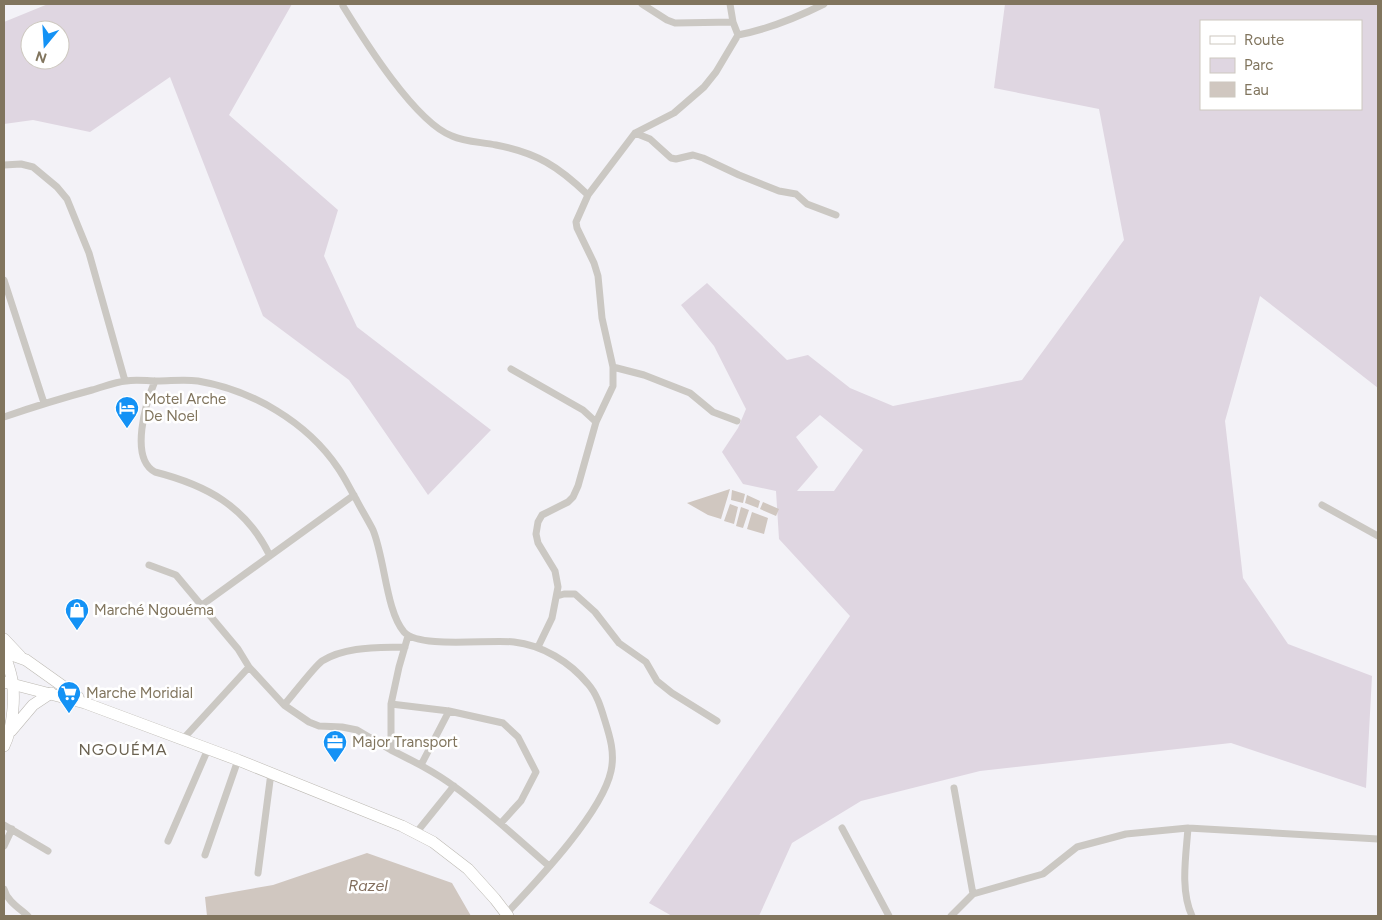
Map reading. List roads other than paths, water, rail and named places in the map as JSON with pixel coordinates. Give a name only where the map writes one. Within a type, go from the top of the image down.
[{"type":"main road","points":[[4,639],[20,656],[85,703]]},
{"type":"main road","points":[[4,746],[10,732],[12,716],[8,683],[12,676],[4,655],[20,656]]},
{"type":"main road","points":[[8,683],[85,703],[208,748],[377,815],[416,833],[433,842],[468,869],[507,915]]},
{"type":"main road","points":[[10,732],[33,705],[52,694]]},
{"type":"street","points":[[642,4],[675,23],[733,22]]},
{"type":"street","points":[[730,4],[733,22],[738,35]]},
{"type":"street","points":[[538,647],[552,618],[558,596],[558,587],[555,571],[538,543],[536,534],[538,522],[542,515],[568,502],[573,496],[578,486],[596,422],[613,386],[613,367],[602,318],[598,276],[576,222],[588,195],[635,133],[674,113],[704,87],[716,72],[738,35],[763,30],[799,17],[824,4]]},
{"type":"street","points":[[343,6],[372,52],[405,95],[442,132],[452,137],[498,145],[536,156],[555,166],[588,195]]},
{"type":"street","points":[[635,133],[650,139],[670,158],[676,159],[693,156],[703,158],[739,176],[779,191],[796,194],[807,204],[836,215]]},
{"type":"street","points":[[4,165],[21,164],[33,167],[50,181],[67,200],[90,253],[125,381]]},
{"type":"street","points":[[4,280],[44,403]]},
{"type":"street","points":[[613,367],[644,375],[690,393],[713,412],[737,421]]},
{"type":"street","points":[[511,369],[583,410],[596,422]]},
{"type":"street","points":[[4,417],[44,403],[125,381],[179,380],[212,385],[237,392],[285,416],[310,436],[338,468],[372,529],[381,556],[395,619],[408,636],[422,641],[448,643],[516,642],[538,647],[576,671],[594,691],[611,741],[613,757],[608,780],[592,810],[549,866],[507,915]]},
{"type":"street","points":[[155,381],[146,404],[143,422],[142,449],[144,462],[149,469],[155,472],[190,483],[213,493],[230,504],[259,536],[270,556]]},
{"type":"street","points":[[202,605],[354,495]]},
{"type":"street","points":[[1322,505],[1378,536]]},
{"type":"street","points":[[149,565],[176,575],[238,649],[248,667],[284,705],[309,722],[319,726],[357,730],[421,765],[454,786],[501,823],[549,866]]},
{"type":"street","points":[[558,596],[574,594],[595,612],[619,644],[646,662],[657,680],[672,693],[717,721]]},
{"type":"street","points":[[392,750],[391,704],[408,636]]},
{"type":"street","points":[[284,705],[321,662],[356,649],[405,647]]},
{"type":"street","points":[[182,739],[248,667]]},
{"type":"street","points":[[391,704],[449,712],[503,723],[518,738],[536,772],[520,801],[501,823]]},
{"type":"street","points":[[421,765],[449,712]]},
{"type":"street","points":[[168,841],[208,748]]},
{"type":"street","points":[[205,855],[238,760]]},
{"type":"street","points":[[258,873],[272,773]]},
{"type":"street","points":[[416,833],[454,786]]},
{"type":"street","points":[[954,788],[973,894]]},
{"type":"street","points":[[4,825],[48,851]]},
{"type":"street","points":[[842,828],[889,916]]},
{"type":"street","points":[[1188,828],[1186,889],[1192,916]]},
{"type":"street","points":[[951,916],[973,894],[1043,874],[1077,848],[1126,834],[1188,828],[1378,839]]},
{"type":"street","points":[[4,846],[12,829]]},
{"type":"street","points":[[4,890],[12,903],[28,916]]},
{"type":"water","points":[[730,489],[721,519],[708,515],[687,503]]},
{"type":"water","points":[[732,490],[745,494],[743,503],[731,500]]},
{"type":"water","points":[[747,495],[760,501],[758,508],[745,503]]},
{"type":"water","points":[[763,502],[779,509],[776,516],[760,509]]},
{"type":"water","points":[[730,504],[738,507],[734,524],[724,521]]},
{"type":"water","points":[[741,507],[749,510],[743,528],[736,526]]},
{"type":"water","points":[[752,512],[768,518],[764,534],[747,529]]},
{"type":"water","name":"Razel","points":[[367,853],[452,883],[471,916],[207,916],[205,897],[273,885]]},
{"type":"place","name":"Motel Arche De Noel","points":[[127,429]]},
{"type":"place","name":"Marché Ngouéma","points":[[77,631]]},
{"type":"place","name":"Marche Moridial","points":[[69,714]]},
{"type":"place","name":"Major Transport","points":[[335,763]]},
{"type":"district","name":"NGOUÉMA","points":[[123,749]]}]
